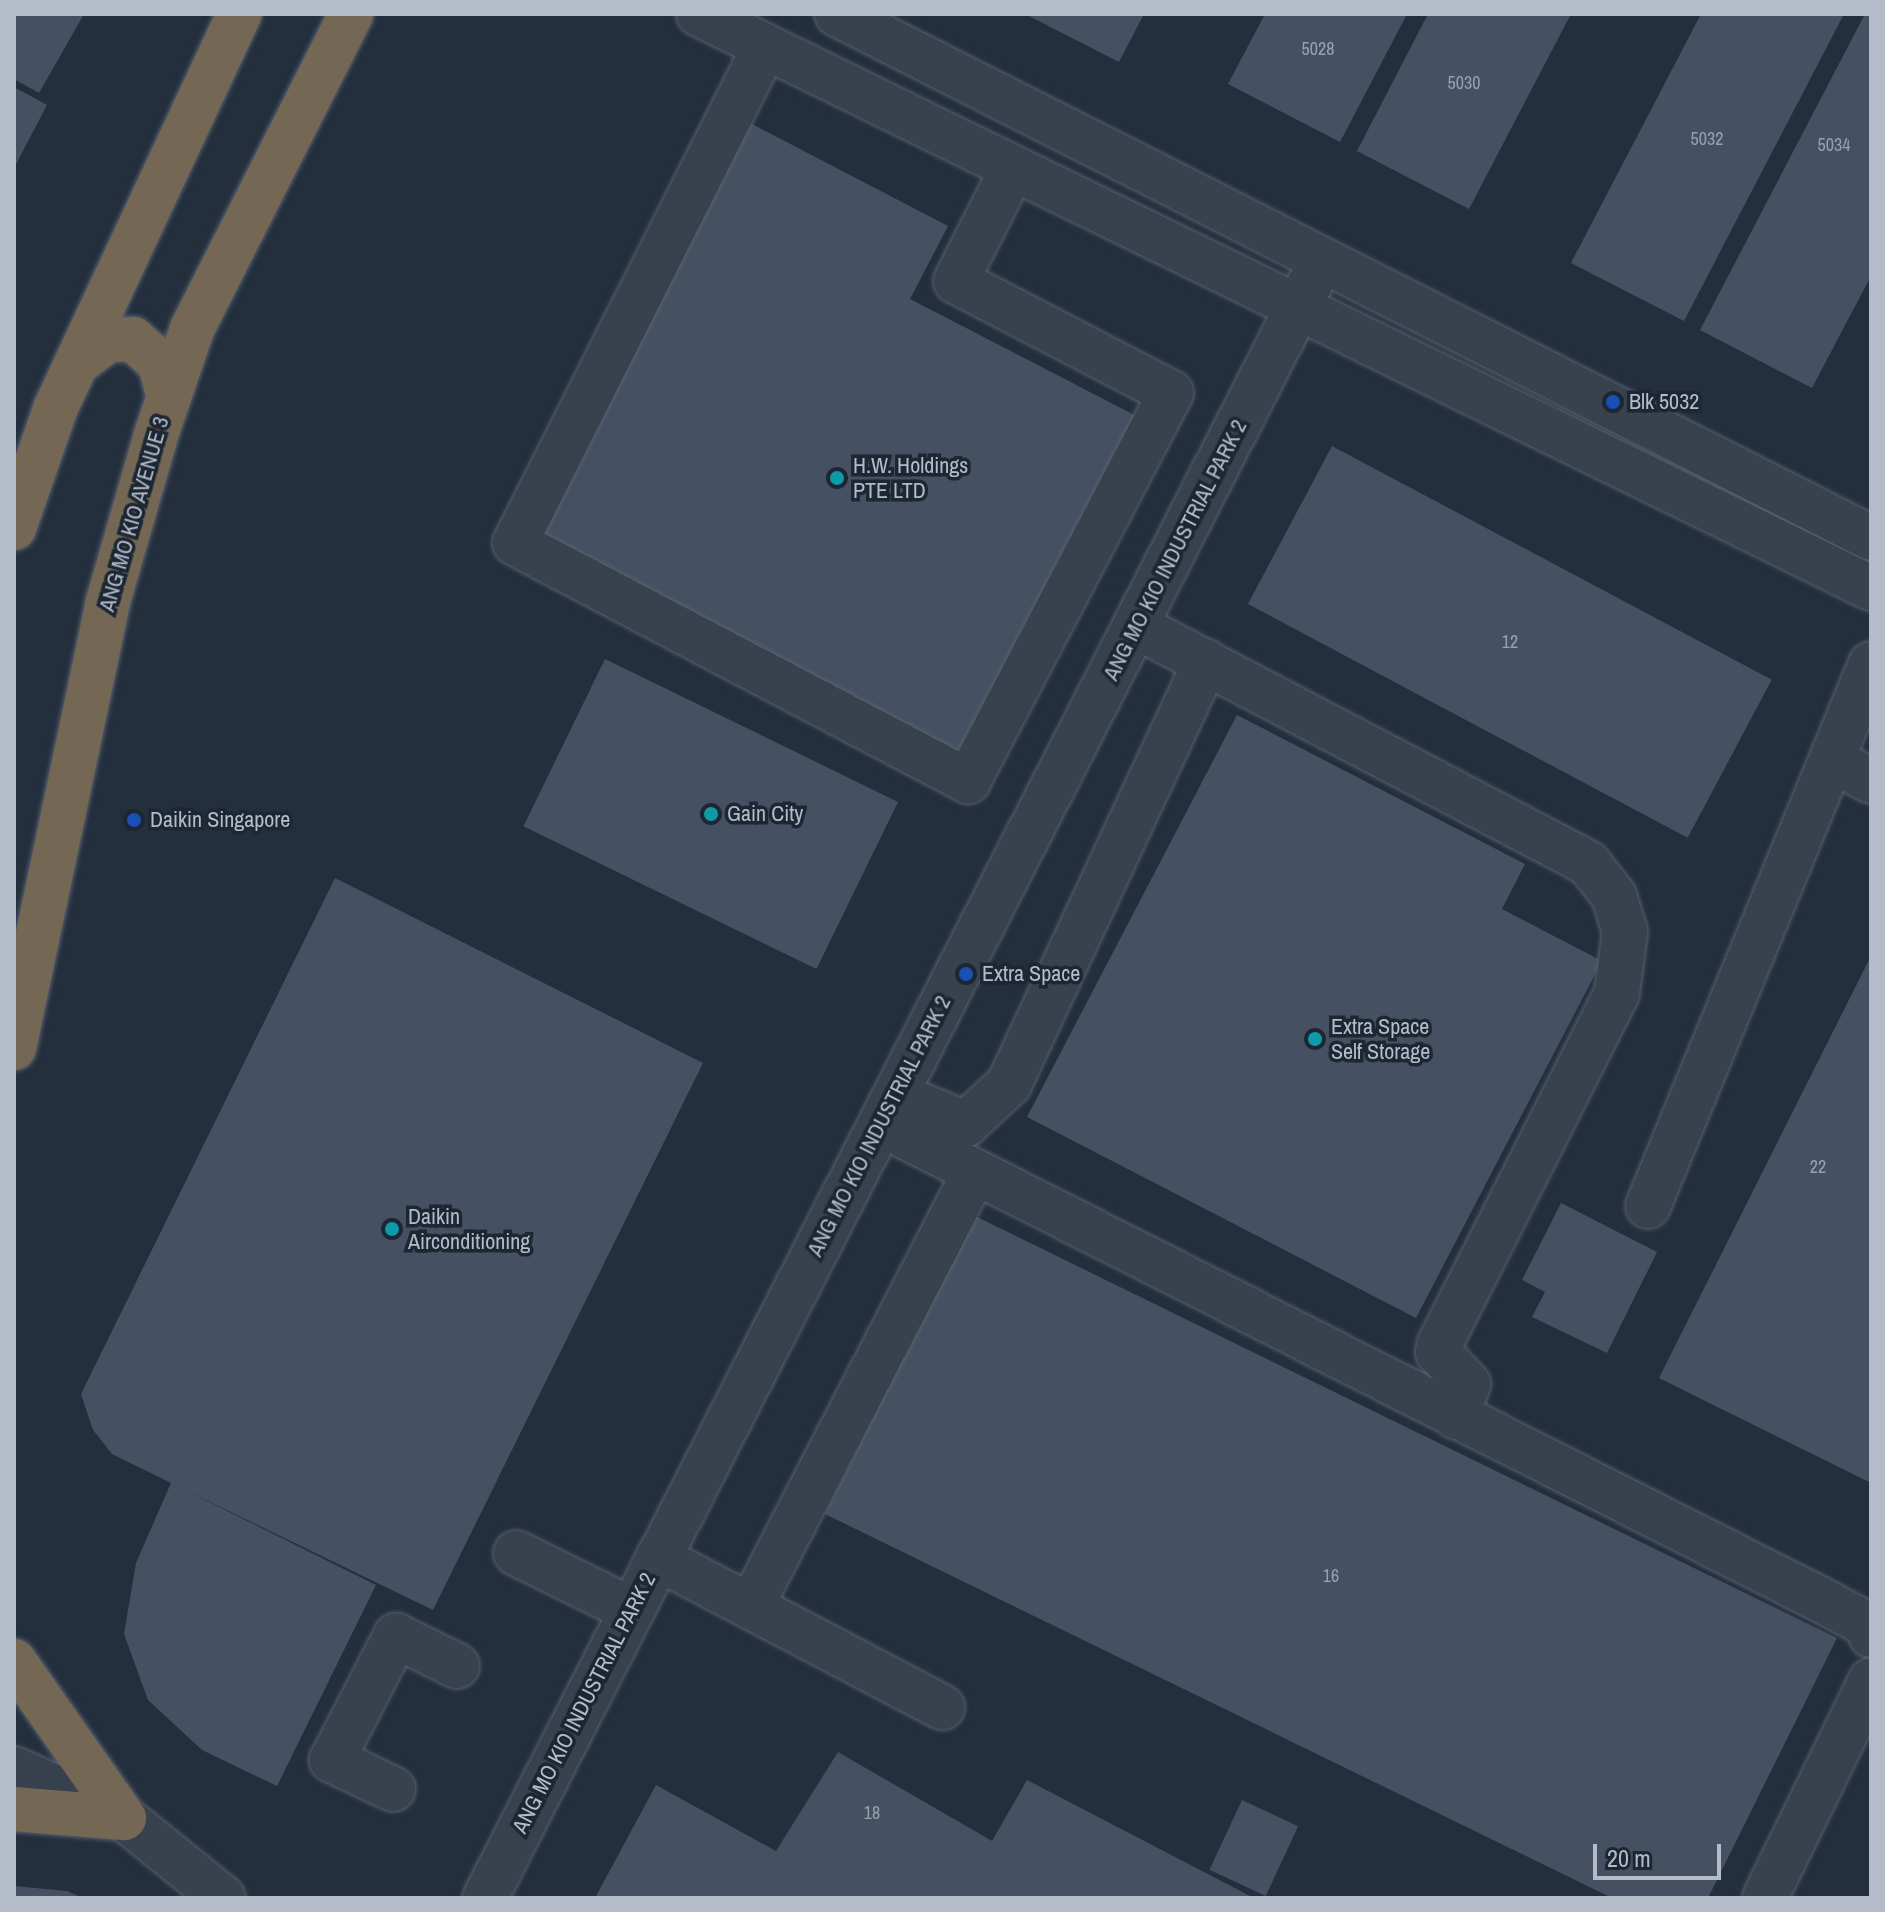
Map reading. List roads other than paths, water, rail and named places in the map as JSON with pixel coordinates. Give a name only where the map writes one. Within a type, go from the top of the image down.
[{"type":"highway","points":[[14,528],[76,364],[239,14]]},
{"type":"highway","name":"ANG MO KIO AVENUE 3","points":[[14,1048],[107,605],[169,398],[192,329],[351,14]]},
{"type":"highway","points":[[76,364],[108,340],[133,339],[160,363],[169,398]]},
{"type":"highway","points":[[14,1661],[124,1818]]},
{"type":"highway","points":[[14,1809],[124,1818]]},
{"type":"street","points":[[699,14],[1297,313],[1446,383],[1806,532],[1871,538]]},
{"type":"street","points":[[837,14],[1470,338],[1806,532],[1871,588]]},
{"type":"street","points":[[765,47],[515,543],[968,781],[1171,393],[956,281],[1012,170]]},
{"type":"street","name":"ANG MO KIO INDUSTRIAL PARK 2","points":[[485,1898],[1321,262]]},
{"type":"street","points":[[1446,383],[1470,338]]},
{"type":"street","points":[[1136,626],[1588,863],[1614,896],[1625,931],[1617,993],[1440,1343],[1438,1352],[1468,1384],[1456,1417]]},
{"type":"street","points":[[888,1109],[966,1124],[1009,1084],[1206,662]]},
{"type":"street","points":[[1648,1206],[1871,664]]},
{"type":"street","points":[[1833,760],[1871,781]]},
{"type":"street","points":[[888,1109],[973,1175],[1829,1604],[1866,1624],[1871,1635]]},
{"type":"street","points":[[751,1606],[973,1175]]},
{"type":"street","points":[[516,1553],[632,1610]]},
{"type":"street","points":[[658,1558],[942,1707]]},
{"type":"street","points":[[393,1789],[332,1760],[396,1636],[457,1666]]},
{"type":"street","points":[[1765,1898],[1871,1681]]},
{"type":"street","points":[[14,1769],[124,1818],[223,1898]]},
{"type":"place","name":"Blk 5032","points":[[1613,402]]},
{"type":"place","name":"H.W. Holdings PTE LTD","points":[[837,478]]},
{"type":"place","name":"Gain City","points":[[711,814]]},
{"type":"place","name":"Daikin Singapore","points":[[134,820]]},
{"type":"place","name":"Extra Space","points":[[966,974]]},
{"type":"place","name":"Extra Space Self Storage","points":[[1315,1039]]},
{"type":"place","name":"Daikin Airconditioning","points":[[392,1229]]}]
